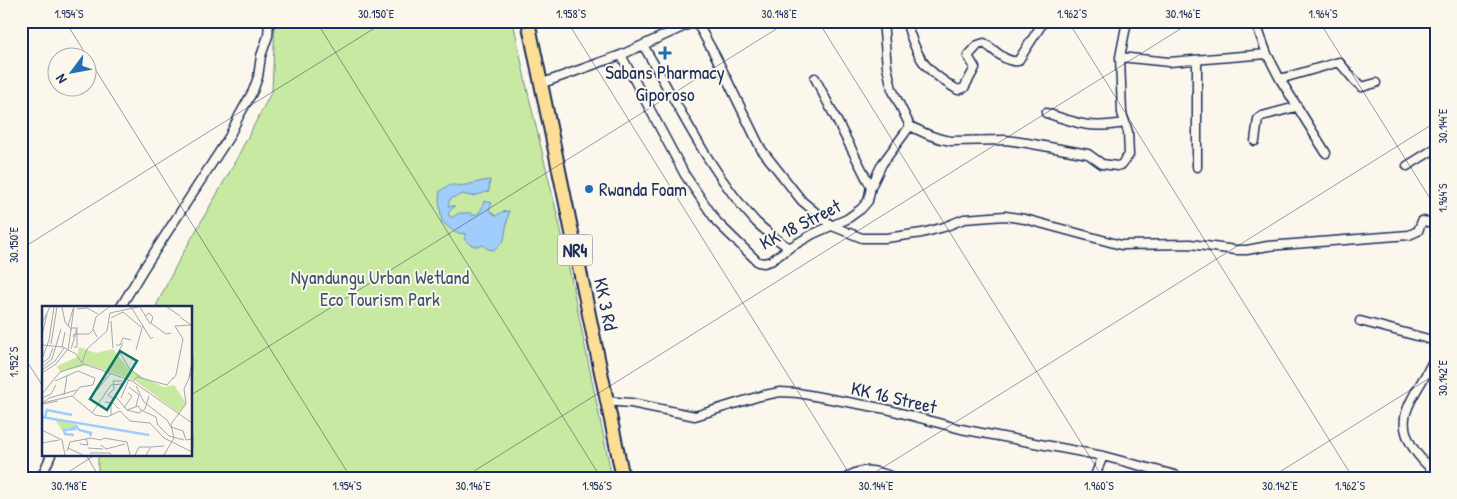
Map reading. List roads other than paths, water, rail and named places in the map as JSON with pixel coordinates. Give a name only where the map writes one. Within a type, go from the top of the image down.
[{"type":"highway","name":"KK 3 Rd","points":[[528,21],[623,478]]},
{"type":"street","points":[[121,306],[229,137],[238,116],[253,91],[268,36],[269,21]]},
{"type":"street","points":[[540,84],[621,55],[696,21],[761,149],[802,201],[832,226],[862,238],[886,238],[933,230],[964,219],[1005,216],[1025,219],[1052,228],[1122,245],[1190,244],[1236,250],[1409,236],[1418,231],[1422,221],[1427,220],[1436,223]]},
{"type":"street","points":[[883,21],[887,67],[892,89],[910,126],[928,136],[942,140],[1006,140],[1027,143],[1088,154],[1102,164],[1117,166],[1129,155],[1128,132],[1122,104],[1120,57],[1127,21]]},
{"type":"street","points":[[906,21],[913,44],[928,69],[938,78],[961,90],[975,68],[968,56],[978,45],[984,43],[1013,62],[1018,61],[1044,21]]},
{"type":"street","points":[[1255,21],[1267,54],[1280,79],[1326,153]]},
{"type":"street","points":[[643,45],[710,160],[737,200],[758,223],[789,248]]},
{"type":"street","points":[[1120,57],[1168,62],[1267,54]]},
{"type":"street","name":"KK 18 Street","points":[[621,55],[685,175],[717,222],[758,262],[771,261],[789,248],[847,220],[860,209],[868,201],[882,164],[910,126]]},
{"type":"street","points":[[1197,60],[1197,167]]},
{"type":"street","points":[[1280,79],[1339,62],[1362,88],[1376,83]]},
{"type":"street","points":[[815,78],[872,187]]},
{"type":"street","points":[[1255,141],[1258,119],[1262,116],[1296,107]]},
{"type":"street","points":[[1046,113],[1083,126],[1125,123]]},
{"type":"street","points":[[1407,166],[1436,148]]},
{"type":"street","points":[[1360,321],[1436,341]]},
{"type":"street","points":[[1436,353],[1431,367],[1405,414],[1405,430],[1412,446],[1424,463],[1436,474]]},
{"type":"street","name":"KK 16 Street","points":[[606,401],[631,403],[695,416],[760,396],[780,392],[798,393],[886,410],[961,429],[1103,456],[1175,475]]},
{"type":"street","points":[[42,478],[51,456]]},
{"type":"street","points":[[1094,478],[1103,456]]},
{"type":"street","points":[[846,478],[856,472],[867,470],[897,478]]},
{"type":"water","points":[[490,180],[489,191],[470,196],[463,194],[450,199],[448,206],[455,206],[448,213],[451,218],[459,213],[471,213],[472,216],[481,210],[484,201],[492,203],[489,210],[496,216],[502,212],[509,211],[504,240],[495,250],[488,249],[483,245],[475,246],[471,244],[464,239],[466,234],[456,233],[442,222],[439,200],[440,191],[448,186],[466,185]]},
{"type":"place","name":"Sabans Pharmacy Giporoso","points":[[665,53]]},
{"type":"place","name":"Rwanda Foam","points":[[589,189]]},
{"type":"park label","name":"Nyandungu Urban Wetland Eco Tourism Park","points":[[380,288]]}]
